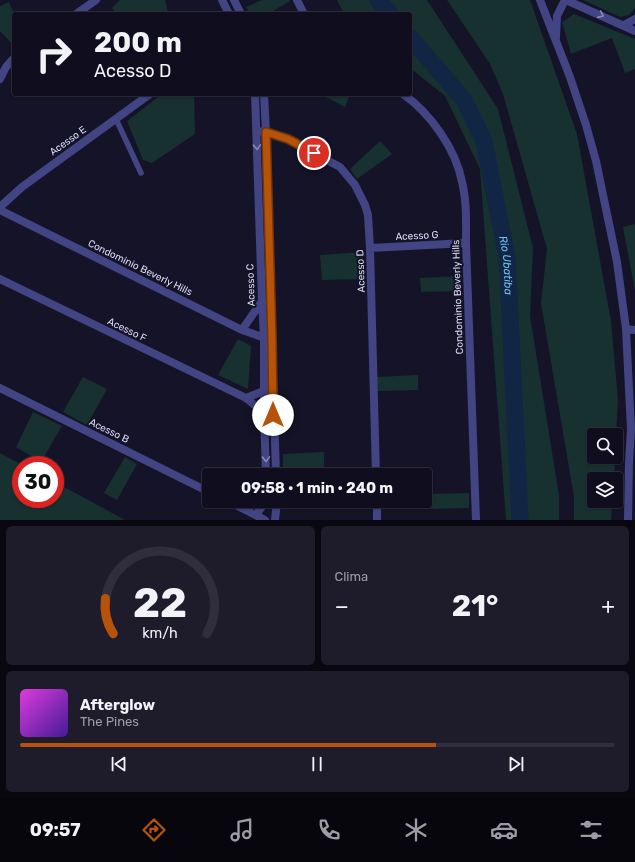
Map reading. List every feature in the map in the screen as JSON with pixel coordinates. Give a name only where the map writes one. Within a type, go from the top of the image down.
[{"type":"street","points":[[79,12],[96,0]]},
{"type":"street","points":[[222,0],[228,12]]},
{"type":"street","points":[[234,0],[240,12]]},
{"type":"street","points":[[297,0],[303,12]]},
{"type":"street","points":[[540,0],[570,77],[586,125],[596,162],[617,262],[626,329],[633,429],[629,463],[628,520]]},
{"type":"street","points":[[556,41],[557,16],[566,0],[635,30]]},
{"type":"street","points":[[624,25],[635,19]]},
{"type":"street","points":[[0,79],[6,67],[12,60]]},
{"type":"street","name":"Acesso E","points":[[0,207],[22,187],[147,96]]},
{"type":"street","name":"Acesso C","points":[[255,96],[262,301],[268,339],[273,391],[276,468]]},
{"type":"street","name":"Acesso C","points":[[264,96],[266,132],[268,339],[264,391],[266,468]]},
{"type":"street","name":"Condominio Beverly Hills","points":[[405,96],[428,117],[443,136],[462,181],[466,219],[476,520]]},
{"type":"street","name":"Acesso D","points":[[257,131],[266,132],[288,139],[340,167],[355,185],[365,205],[368,215],[370,248],[376,468]]},
{"type":"street","name":"Condominio Beverly Hills","points":[[0,210],[242,330],[268,339]]},
{"type":"street","name":"Acesso G","points":[[370,248],[466,243]]},
{"type":"street","name":"Acesso F","points":[[0,279],[246,398],[264,413],[273,415]]},
{"type":"street","points":[[242,330],[262,301]]},
{"type":"street","points":[[626,329],[635,330]]},
{"type":"street","name":"Acesso B","points":[[0,388],[202,489]]},
{"type":"street","points":[[246,398],[264,391],[273,391]]},
{"type":"street","points":[[242,508],[265,520]]},
{"type":"street","points":[[256,515],[261,508]]},
{"type":"street","points":[[275,520],[276,508]]},
{"type":"street","points":[[376,508],[377,520]]},
{"type":"lane","points":[[116,119],[141,173]]},
{"type":"green space","points":[[120,0],[165,0],[168,12],[115,12],[112,8]]},
{"type":"green space","points":[[262,0],[290,1],[271,12],[249,12],[246,7]]},
{"type":"green space","points":[[337,0],[427,0],[498,109],[533,248],[530,316],[559,495],[559,520],[506,520],[480,169],[445,96],[412,70],[412,12],[343,12]]},
{"type":"green space","points":[[447,0],[530,0],[577,134],[611,321],[618,400],[616,428],[587,428],[587,464],[615,464],[614,472],[587,472],[587,508],[612,508],[611,520],[574,520],[574,497],[541,303],[547,249],[503,94],[490,64]]},
{"type":"green space","points":[[583,0],[635,0],[635,8],[629,15],[620,17]]},
{"type":"green space","points":[[9,2],[13,12],[12,44],[0,31],[0,6]]},
{"type":"green space","points":[[574,14],[635,39],[635,69],[625,73],[612,38],[571,54],[562,22]]},
{"type":"green space","points":[[159,96],[194,96],[195,134],[152,163],[143,160],[127,121]]},
{"type":"green space","points":[[324,96],[349,96],[345,107]]},
{"type":"green space","points":[[380,141],[392,154],[357,179],[350,169]]},
{"type":"green space","points":[[635,224],[635,291],[623,227]]},
{"type":"green space","points":[[363,252],[364,279],[322,280],[320,255]]},
{"type":"green space","points":[[462,276],[462,291],[421,292],[420,278]]},
{"type":"green space","points":[[238,339],[251,346],[248,389],[218,375]]},
{"type":"green space","points":[[418,375],[418,390],[377,391],[376,377]]},
{"type":"green space","points":[[83,377],[107,389],[87,425],[63,412]]},
{"type":"green space","points":[[33,412],[62,426],[44,456],[31,456],[16,447]]},
{"type":"green space","points":[[324,452],[324,467],[283,468],[283,454]]},
{"type":"green space","points":[[0,453],[12,460],[12,508],[64,508],[64,487],[125,520],[0,520]]},
{"type":"green space","points":[[125,457],[137,464],[117,500],[104,493]]},
{"type":"green space","points":[[469,493],[469,508],[427,509],[432,508],[432,494]]},
{"type":"waterway","name":"Rio Ubatiba","points":[[378,0],[388,12]]},
{"type":"waterway","name":"Rio Ubatiba","points":[[412,39],[464,100],[484,141],[507,256],[520,520]]},
{"type":"route","points":[[273,415],[266,132],[288,139],[314,153]]}]
